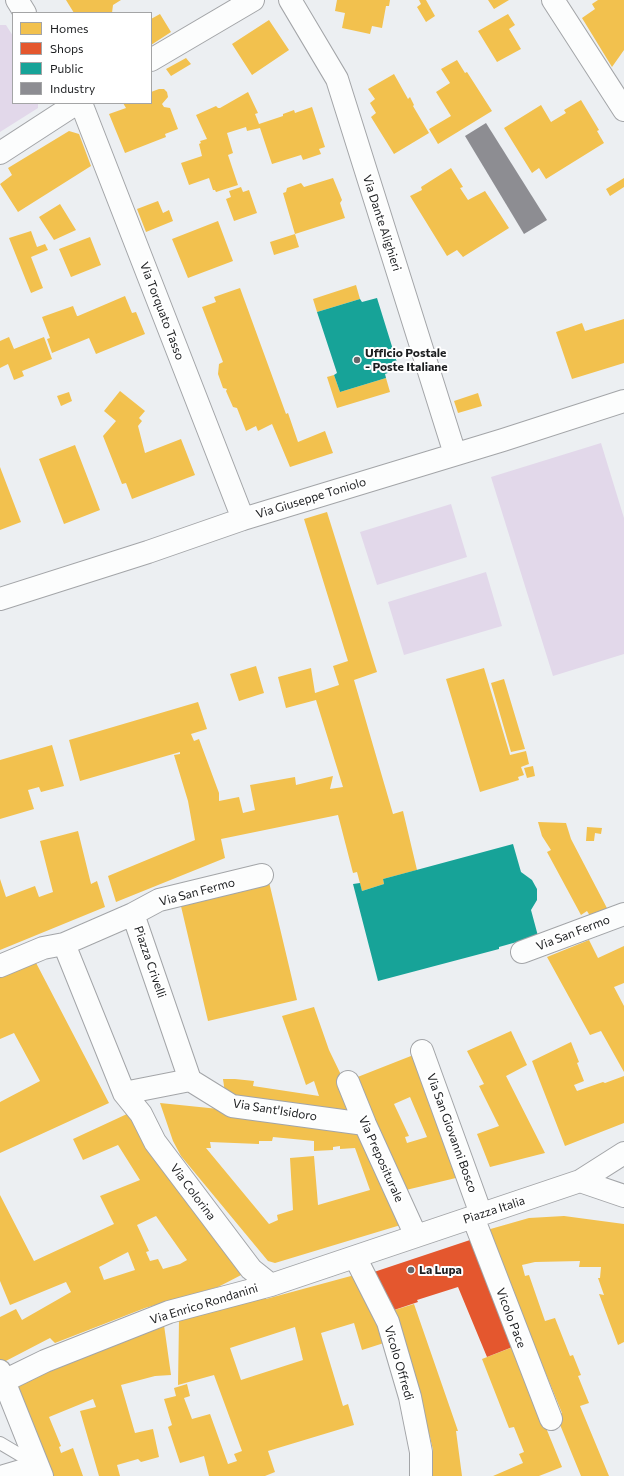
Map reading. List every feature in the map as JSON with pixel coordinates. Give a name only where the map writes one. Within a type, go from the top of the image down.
[{"type":"street","points":[[17,0],[25,12]]},
{"type":"street","points":[[152,59],[253,0]]},
{"type":"street","name":"Via Dante Alighieri","points":[[290,0],[336,79],[455,454]]},
{"type":"street","points":[[553,0],[624,110]]},
{"type":"street","points":[[0,153],[75,104]]},
{"type":"street","name":"Via Torquato Tasso","points":[[81,104],[243,519]]},
{"type":"street","name":"Via Giuseppe Toniolo","points":[[0,599],[148,552],[243,519],[624,401]]},
{"type":"street","name":"Via San Fermo","points":[[133,914],[159,900],[262,875]]},
{"type":"street","name":"Piazza Crivelli","points":[[0,966],[43,948],[64,944],[133,914],[190,1080]]},
{"type":"street","name":"Via San Fermo","points":[[522,952],[624,914]]},
{"type":"street","points":[[64,944],[124,1093],[190,1080]]},
{"type":"street","name":"Via San Giovanni Bosco","points":[[422,1051],[477,1216]]},
{"type":"street","name":"Via Sant'Isidoro","points":[[190,1080],[232,1106],[365,1124]]},
{"type":"street","name":"Via Prepositurale","points":[[348,1082],[412,1237]]},
{"type":"street","name":"Via Colorina","points":[[124,1093],[141,1114],[155,1142],[251,1269],[271,1284]]},
{"type":"street","name":"Piazza Italia","points":[[412,1237],[580,1182],[624,1153]]},
{"type":"street","points":[[580,1182],[624,1196]]},
{"type":"street","name":"Vicolo Pace","points":[[477,1216],[551,1419]]},
{"type":"street","name":"Via Enrico Rondanini","points":[[2,1380],[45,1361],[170,1312],[271,1284],[412,1237]]},
{"type":"street","name":"Vicolo Offredi","points":[[355,1256],[390,1329],[410,1397],[421,1452],[421,1476]]},
{"type":"street","points":[[2,1380],[42,1476]]},
{"type":"street","points":[[4,1476],[31,1468],[34,1476]]},
{"type":"lane","points":[[0,1443],[32,1462],[37,1476]]},
{"type":"shaded area","points":[[0,25],[6,25],[12,34],[12,104],[38,104],[38,108],[0,132]]},
{"type":"shaded area","points":[[601,443],[624,518],[624,654],[553,676],[491,477]]},
{"type":"shaded area","points":[[451,504],[467,557],[377,585],[360,532]]},
{"type":"shaded area","points":[[486,572],[502,626],[404,655],[388,602]]},
{"type":"building: Homes","points":[[66,0],[121,0],[113,5],[112,12],[73,12]]},
{"type":"building: Homes","points":[[337,0],[390,0],[389,6],[386,6],[382,28],[372,26],[370,34],[342,28],[345,13],[335,11]]},
{"type":"building: Homes","points":[[419,0],[426,0],[435,16],[426,22],[417,7],[421,4]]},
{"type":"building: Homes","points":[[488,0],[509,0],[494,9]]},
{"type":"building: Homes","points":[[598,0],[624,0],[624,50],[612,67],[582,18],[595,9],[592,4]]},
{"type":"building: Homes","points":[[160,14],[171,32],[152,44],[152,18]]},
{"type":"building: Homes","points":[[508,14],[515,25],[509,29],[521,49],[497,62],[478,31]]},
{"type":"building: Homes","points":[[269,20],[289,50],[252,75],[232,44]]},
{"type":"building: Homes","points":[[186,58],[191,64],[171,76],[166,69]]},
{"type":"building: Homes","points":[[457,60],[465,73],[467,72],[492,111],[438,144],[429,129],[451,116],[436,92],[450,83],[441,69]]},
{"type":"building: Homes","points":[[394,74],[408,99],[410,97],[414,105],[413,106],[429,133],[394,154],[371,117],[376,113],[370,103],[375,99],[368,89]]},
{"type":"building: Homes","points":[[164,89],[167,92],[168,97],[162,104],[164,107],[170,108],[178,129],[165,134],[166,137],[125,153],[109,114],[126,108],[124,104],[152,104],[152,92]]},
{"type":"building: Homes","points":[[248,92],[258,113],[255,114],[259,124],[283,116],[283,114],[294,110],[295,113],[312,107],[325,147],[319,149],[321,154],[303,160],[301,155],[272,164],[260,128],[247,131],[246,127],[227,133],[233,153],[228,155],[238,185],[216,192],[213,190],[209,178],[189,185],[181,163],[202,156],[199,144],[201,143],[200,141],[207,139],[196,115],[216,106],[220,108]]},
{"type":"building: Homes","points":[[581,100],[599,130],[597,131],[604,143],[546,179],[539,168],[532,173],[504,128],[541,105],[551,122],[566,113],[564,110]]},
{"type":"building: Homes","points":[[69,131],[79,134],[91,166],[18,212],[0,184],[12,175],[8,168]]},
{"type":"building: Homes","points":[[451,168],[463,187],[460,188],[468,200],[485,191],[509,228],[463,257],[457,250],[447,256],[410,196],[422,190],[421,187]]},
{"type":"building: Homes","points":[[333,178],[342,200],[340,203],[345,218],[295,234],[283,193],[286,192],[287,188],[301,183],[304,187]]},
{"type":"building: Homes","points":[[624,178],[624,187],[610,196],[606,189]]},
{"type":"building: Homes","points":[[241,187],[243,192],[249,190],[257,213],[234,221],[226,199],[231,197],[229,191]]},
{"type":"building: Homes","points":[[158,201],[163,213],[169,210],[173,221],[146,232],[137,209]]},
{"type":"building: Homes","points":[[60,204],[76,230],[54,240],[39,217]]},
{"type":"building: Homes","points":[[218,221],[233,261],[188,278],[172,239]]},
{"type":"building: Homes","points":[[31,231],[37,247],[45,244],[48,250],[31,257],[43,288],[31,293],[9,238]]},
{"type":"building: Homes","points":[[295,234],[299,247],[274,255],[270,242]]},
{"type":"building: Homes","points":[[90,237],[101,265],[71,277],[59,249]]},
{"type":"building: Homes","points":[[356,285],[360,299],[317,312],[313,299]]},
{"type":"building: Homes","points":[[240,288],[286,414],[288,413],[298,442],[325,431],[333,453],[290,467],[272,424],[258,431],[256,426],[246,431],[237,408],[233,407],[226,391],[227,389],[223,388],[218,374],[219,364],[223,362],[202,307],[216,302],[214,297]]},
{"type":"building: Homes","points":[[125,296],[132,313],[136,312],[145,334],[96,354],[89,338],[52,353],[47,339],[50,338],[42,317],[73,306],[78,316]]},
{"type":"building: Homes","points":[[624,319],[624,363],[572,379],[556,332],[582,323],[585,331]]},
{"type":"building: Homes","points":[[9,337],[14,349],[44,337],[52,359],[22,371],[24,376],[14,380],[8,364],[0,368],[0,341]]},
{"type":"building: Homes","points":[[334,375],[340,392],[386,378],[390,392],[337,408],[327,377]]},
{"type":"building: Homes","points":[[120,391],[145,411],[139,418],[142,421],[138,426],[145,453],[181,439],[195,475],[132,499],[126,483],[122,484],[103,436],[116,421],[104,411]]},
{"type":"building: Homes","points":[[69,392],[72,401],[61,406],[57,396]]},
{"type":"building: Homes","points":[[478,393],[482,406],[458,413],[454,401]]},
{"type":"building: Homes","points":[[75,445],[100,510],[64,524],[39,459]]},
{"type":"building: Homes","points":[[0,467],[21,522],[0,530]]},
{"type":"building: Homes","points":[[327,512],[377,672],[354,680],[393,814],[403,811],[417,870],[383,879],[384,884],[362,891],[357,872],[353,873],[338,815],[221,839],[225,858],[116,902],[108,876],[195,840],[188,801],[174,755],[180,754],[180,752],[80,781],[69,740],[198,702],[207,729],[191,734],[194,741],[199,739],[219,793],[219,801],[239,797],[243,813],[255,810],[250,785],[295,777],[296,785],[333,776],[330,789],[343,787],[316,700],[286,708],[278,677],[311,668],[315,693],[339,685],[333,666],[348,661],[304,519]]},
{"type":"building: Homes","points":[[256,666],[264,693],[239,701],[230,674]]},
{"type":"building: Homes","points":[[484,668],[510,755],[526,751],[529,764],[521,767],[524,775],[518,777],[519,780],[480,792],[446,679]]},
{"type":"building: Homes","points":[[504,679],[525,749],[511,752],[491,683]]},
{"type":"building: Homes","points":[[52,745],[64,786],[41,792],[39,787],[28,790],[34,809],[0,819],[0,760]]},
{"type":"building: Homes","points":[[533,766],[535,776],[527,778],[524,768]]},
{"type":"building: Homes","points":[[538,822],[566,823],[571,839],[609,912],[592,919],[587,911],[581,915],[547,852],[551,850],[542,836]]},
{"type":"building: Homes","points":[[587,827],[602,828],[601,834],[595,833],[594,841],[586,841]]},
{"type":"building: Homes","points":[[78,831],[91,884],[97,881],[105,907],[0,950],[0,879],[6,897],[35,886],[39,897],[53,892],[40,841]]},
{"type":"building: Homes","points":[[269,882],[297,1000],[208,1021],[180,902]]},
{"type":"building: Homes","points":[[589,940],[598,958],[624,946],[624,983],[614,987],[624,1006],[624,1072],[601,1031],[590,1035],[547,957]]},
{"type":"building: Homes","points":[[33,957],[109,1103],[0,1153],[0,1102],[40,1081],[14,1033],[0,1039],[0,975]]},
{"type":"building: Homes","points":[[314,1007],[329,1050],[358,1110],[336,1114],[225,1093],[223,1079],[235,1079],[254,1081],[253,1086],[319,1096],[314,1081],[306,1085],[282,1016]]},
{"type":"building: Homes","points":[[511,1031],[527,1065],[506,1076],[545,1153],[490,1167],[477,1134],[499,1126],[479,1086],[484,1084],[467,1051]]},
{"type":"building: Homes","points":[[571,1042],[579,1062],[577,1063],[584,1081],[574,1085],[577,1091],[624,1076],[624,1123],[565,1146],[532,1061]]},
{"type":"building: Homes","points":[[416,1054],[460,1177],[406,1190],[387,1145],[355,1078]],"holes":[[[410,1097],[427,1137],[407,1143],[405,1137],[409,1136],[394,1104]]]},
{"type":"building: Homes","points":[[160,1103],[258,1113],[367,1136],[404,1224],[275,1263],[268,1261],[181,1156],[173,1141]],"holes":[[[273,1137],[314,1141],[314,1151],[333,1150],[333,1147],[340,1146],[340,1149],[355,1148],[370,1190],[318,1205],[314,1156],[290,1158],[293,1210],[277,1215],[278,1220],[269,1224],[206,1148],[211,1148],[210,1142],[259,1144],[259,1141],[272,1141]]]},
{"type":"building: Homes","points":[[127,1114],[166,1168],[247,1272],[218,1287],[145,1308],[55,1343],[50,1338],[0,1364],[0,1317],[16,1309],[22,1320],[71,1292],[66,1282],[10,1305],[0,1281],[0,1195],[34,1261],[114,1224],[100,1196],[140,1180],[118,1145],[83,1160],[73,1139]],"holes":[[[156,1216],[187,1260],[180,1264],[163,1269],[158,1259],[150,1261],[146,1252],[149,1251],[137,1225]],[[128,1252],[135,1270],[104,1280],[99,1267]]]},
{"type":"building: Homes","points":[[564,1216],[624,1224],[624,1342],[618,1345],[599,1294],[604,1295],[598,1278],[600,1278],[601,1267],[579,1267],[580,1261],[535,1262],[522,1265],[525,1276],[529,1275],[545,1321],[555,1318],[570,1356],[573,1355],[581,1375],[578,1376],[589,1403],[580,1406],[609,1476],[581,1476],[556,1415],[562,1413],[487,1230],[529,1218]]},
{"type":"building: Homes","points":[[362,1273],[387,1342],[362,1350],[354,1323],[321,1333],[343,1406],[348,1404],[354,1425],[268,1451],[275,1472],[265,1476],[209,1476],[204,1456],[180,1463],[168,1427],[172,1425],[164,1399],[176,1396],[174,1388],[187,1384],[190,1396],[184,1398],[192,1419],[210,1414],[228,1464],[237,1461],[234,1454],[242,1451],[214,1375],[178,1385],[179,1320],[264,1293],[266,1299]],"holes":[[[295,1327],[303,1360],[241,1380],[230,1348]]]},
{"type":"building: Homes","points":[[414,1304],[458,1431],[456,1431],[462,1476],[433,1476],[433,1450],[430,1437],[388,1312]]},
{"type":"building: Homes","points":[[164,1325],[171,1375],[155,1376],[121,1385],[135,1433],[153,1429],[159,1457],[141,1462],[138,1459],[117,1465],[120,1476],[99,1476],[80,1411],[96,1407],[93,1399],[49,1417],[61,1446],[59,1447],[61,1453],[73,1448],[83,1476],[46,1476],[12,1385]]},
{"type":"building: Homes","points":[[513,1347],[562,1467],[539,1476],[493,1476],[523,1463],[519,1454],[524,1452],[514,1427],[509,1428],[482,1359]]},
{"type":"building: Shops","points":[[473,1239],[515,1346],[487,1357],[458,1287],[417,1300],[418,1302],[388,1312],[374,1272]]},
{"type":"building: Public","points":[[377,298],[399,369],[385,374],[386,378],[340,392],[334,375],[337,373],[317,312],[360,299],[362,302]]},
{"type":"building: Public","points":[[513,844],[521,872],[532,880],[537,889],[537,900],[531,910],[538,936],[499,947],[499,949],[378,981],[353,884],[360,883],[362,891],[384,884],[383,879]]},
{"type":"building: Industry","points":[[486,123],[547,220],[524,234],[465,136]]},
{"type":"place","name":"Ufficio Postale - Poste Italiane","points":[[357,360]]},
{"type":"place","name":"La Lupa","points":[[411,1270]]}]
